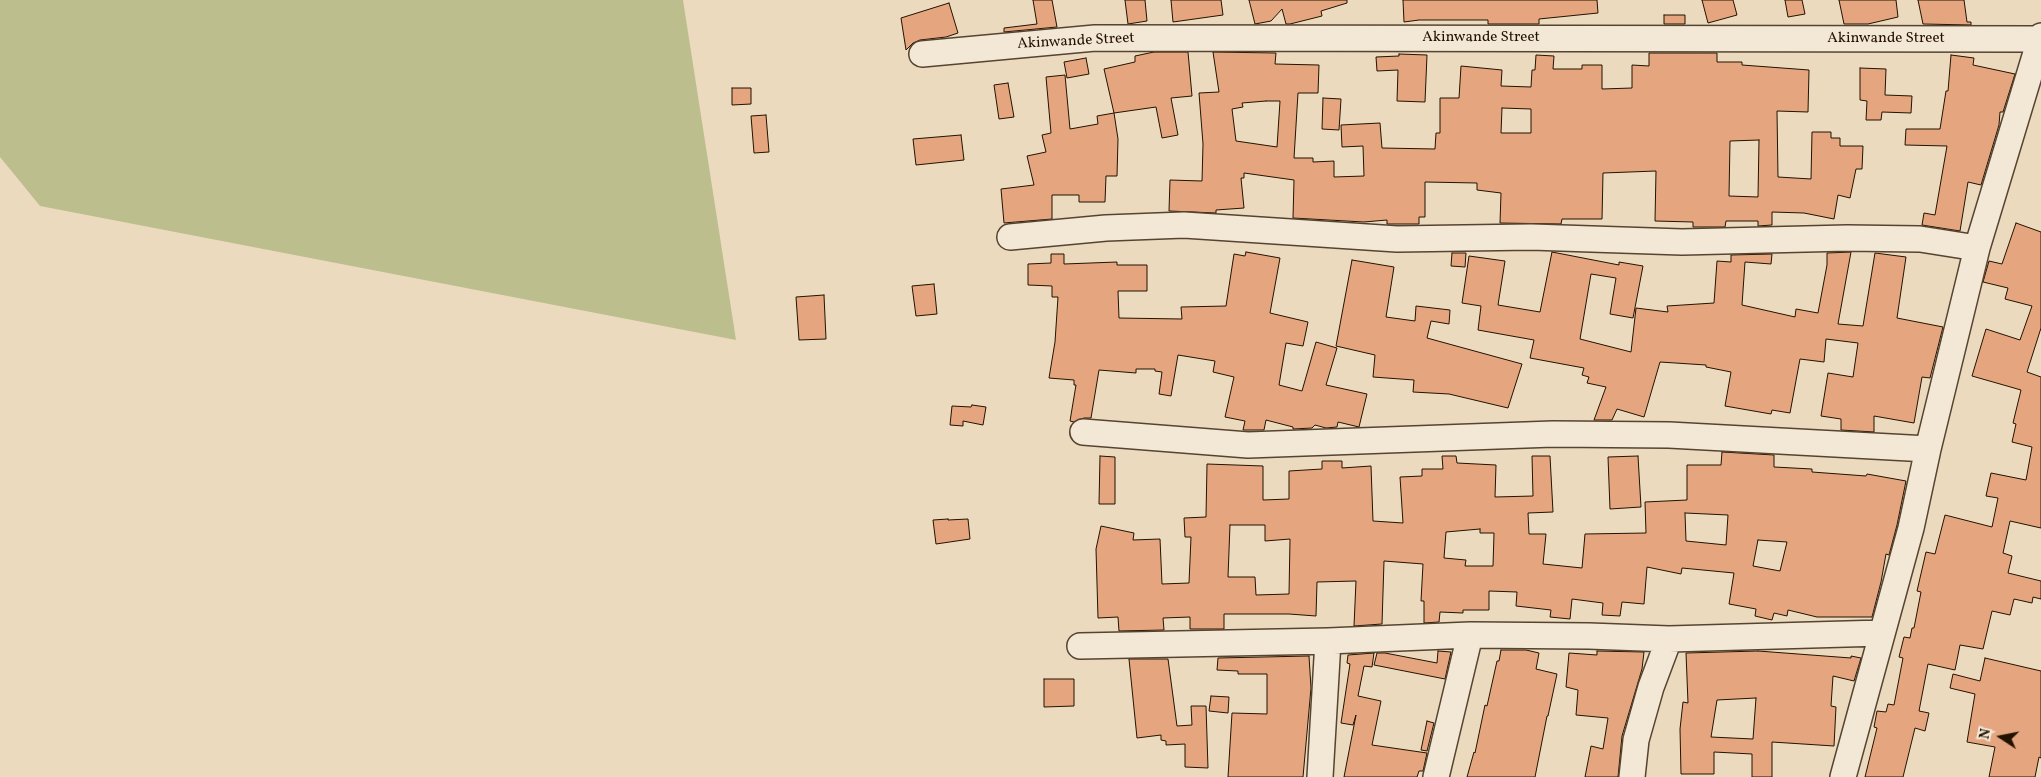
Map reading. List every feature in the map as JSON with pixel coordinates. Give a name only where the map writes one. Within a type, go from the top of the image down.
[{"type":"street","name":"Akinwande Street","points":[[922,54],[1095,38],[2041,38]]},
{"type":"street","points":[[1843,777],[1912,528],[1928,449],[1977,248],[2041,38]]},
{"type":"street","points":[[1010,237],[1106,228],[1184,225],[1397,239],[1531,237],[1682,242],[1920,239],[1977,248]]},
{"type":"street","points":[[1083,432],[1248,445],[1553,434],[1669,434],[1928,449]]},
{"type":"street","points":[[1080,646],[1328,641],[1470,635],[1669,639],[1882,633]]},
{"type":"street","points":[[1436,777],[1470,635]]},
{"type":"street","points":[[1632,777],[1636,740],[1651,687],[1669,639]]},
{"type":"street","points":[[1320,777],[1328,641]]},
{"type":"green space","points":[[0,0],[683,0],[736,340],[40,206],[0,157]]},
{"type":"building","points":[[1033,0],[1052,0],[1057,27],[1004,32],[1004,28],[1037,24]]},
{"type":"building","points":[[1125,0],[1145,0],[1147,21],[1128,24]]},
{"type":"building","points":[[1171,0],[1221,0],[1223,15],[1173,22]]},
{"type":"building","points":[[1249,0],[1347,0],[1347,3],[1321,11],[1322,16],[1290,24],[1286,24],[1282,9],[1271,21],[1255,24]]},
{"type":"building","points":[[1403,0],[1597,0],[1598,13],[1539,19],[1539,24],[1488,24],[1488,20],[1419,20],[1404,22]]},
{"type":"building","points":[[1702,0],[1733,0],[1737,15],[1708,23]]},
{"type":"building","points":[[1785,0],[1802,0],[1805,14],[1788,17]]},
{"type":"building","points":[[1839,0],[1896,0],[1898,17],[1868,24],[1844,24]]},
{"type":"building","points":[[1918,0],[1964,0],[1967,22],[1971,22],[1971,25],[1923,24]]},
{"type":"building","points":[[949,3],[958,33],[946,37],[920,40],[913,43],[906,50],[901,18]]},
{"type":"building","points":[[1664,15],[1685,15],[1685,24],[1664,24]]},
{"type":"building","points":[[1154,52],[1188,52],[1192,96],[1171,98],[1178,135],[1162,138],[1156,107],[1114,113],[1104,69],[1135,62],[1135,56]]},
{"type":"building","points":[[1213,52],[1276,53],[1275,64],[1319,65],[1318,93],[1298,93],[1294,158],[1313,158],[1313,162],[1334,161],[1334,177],[1364,176],[1363,146],[1342,147],[1341,125],[1380,123],[1382,148],[1435,149],[1436,133],[1440,133],[1440,98],[1459,98],[1461,66],[1502,70],[1501,86],[1531,87],[1532,70],[1535,70],[1536,55],[1554,56],[1553,69],[1582,69],[1582,65],[1602,65],[1602,89],[1632,88],[1632,65],[1649,66],[1649,53],[1717,53],[1717,62],[1742,62],[1742,65],[1809,70],[1808,112],[1777,111],[1778,177],[1811,179],[1812,132],[1831,132],[1831,138],[1840,138],[1840,146],[1863,146],[1862,169],[1856,169],[1850,198],[1838,195],[1834,219],[1804,213],[1772,212],[1772,225],[1758,226],[1758,221],[1726,221],[1725,227],[1693,227],[1693,222],[1655,221],[1656,171],[1603,173],[1602,219],[1562,219],[1561,224],[1500,223],[1501,193],[1477,190],[1477,183],[1425,182],[1425,217],[1419,217],[1419,224],[1387,224],[1387,220],[1364,222],[1293,218],[1294,180],[1244,173],[1244,178],[1241,178],[1244,208],[1216,210],[1216,213],[1169,211],[1170,180],[1202,181],[1203,144],[1199,93],[1219,92]],"holes":[[[1280,101],[1277,147],[1236,141],[1232,109],[1243,107],[1242,103]],[[1502,108],[1531,109],[1531,133],[1501,133]],[[1759,140],[1758,197],[1729,196],[1730,141]]]},
{"type":"building","points":[[1399,54],[1427,55],[1425,102],[1397,101],[1398,70],[1377,71],[1376,57],[1399,56]]},
{"type":"building","points":[[1951,55],[1974,58],[1973,65],[2015,74],[2003,112],[2000,112],[1999,125],[1981,185],[1968,182],[1960,231],[1922,225],[1924,213],[1935,215],[1947,146],[1905,145],[1906,129],[1940,129],[1946,91],[1948,91]]},
{"type":"building","points":[[1086,58],[1089,74],[1067,78],[1064,62]]},
{"type":"building","points":[[1860,68],[1886,69],[1885,95],[1912,96],[1911,113],[1882,112],[1881,120],[1866,120],[1867,101],[1860,100]]},
{"type":"building","points":[[1065,75],[1070,129],[1098,124],[1097,116],[1114,113],[1118,139],[1117,176],[1106,176],[1105,202],[1079,202],[1079,195],[1052,195],[1052,219],[1004,223],[1001,189],[1034,185],[1027,156],[1046,152],[1042,135],[1051,133],[1046,77]]},
{"type":"building","points":[[1008,83],[1014,117],[999,119],[994,85]]},
{"type":"building","points":[[732,88],[751,88],[751,104],[732,105]]},
{"type":"building","points":[[1323,98],[1341,99],[1339,130],[1322,129]]},
{"type":"building","points":[[766,115],[769,152],[754,153],[751,116]]},
{"type":"building","points":[[961,135],[964,160],[916,165],[913,139]]},
{"type":"building","points":[[2016,223],[2041,232],[2041,328],[2027,372],[2041,377],[2041,528],[2010,521],[2003,553],[2012,556],[2008,573],[2041,581],[2041,599],[2033,597],[2032,603],[2014,599],[2010,615],[1992,611],[1983,649],[1960,645],[1955,670],[1928,664],[1919,711],[1929,713],[1925,731],[1915,728],[1903,777],[1865,777],[1877,728],[1874,727],[1877,711],[1886,712],[1888,704],[1894,705],[1903,658],[1899,657],[1904,637],[1910,638],[1912,628],[1914,628],[1921,592],[1917,591],[1926,552],[1935,554],[1945,515],[1992,527],[1998,498],[1986,496],[1991,473],[2026,480],[2032,447],[2012,442],[2016,424],[2013,423],[2021,390],[1972,376],[1986,329],[2020,340],[2032,306],[2005,299],[2008,288],[1983,282],[1989,261],[2002,264]]},
{"type":"building","points":[[1246,252],[1280,258],[1270,313],[1308,322],[1303,346],[1286,343],[1279,385],[1302,391],[1316,342],[1337,348],[1326,385],[1367,394],[1359,427],[1338,422],[1337,427],[1326,428],[1315,425],[1312,428],[1293,429],[1293,427],[1266,420],[1264,430],[1243,430],[1245,421],[1225,417],[1234,377],[1213,372],[1215,361],[1178,355],[1171,396],[1159,394],[1162,372],[1155,371],[1155,369],[1136,369],[1136,373],[1099,370],[1091,418],[1084,418],[1074,422],[1070,421],[1076,385],[1074,385],[1074,380],[1049,378],[1055,342],[1058,297],[1052,297],[1052,286],[1028,285],[1028,264],[1051,263],[1051,254],[1064,254],[1064,264],[1117,262],[1117,265],[1147,265],[1147,291],[1118,291],[1119,318],[1182,319],[1181,307],[1226,306],[1234,254],[1245,256]]},
{"type":"building","points":[[1552,252],[1619,265],[1619,262],[1643,266],[1633,318],[1610,314],[1616,278],[1591,274],[1580,339],[1631,352],[1636,308],[1668,312],[1667,306],[1714,303],[1717,261],[1731,262],[1731,255],[1772,254],[1771,264],[1745,262],[1742,305],[1795,317],[1796,309],[1818,313],[1827,265],[1827,253],[1851,252],[1838,324],[1863,326],[1875,253],[1906,257],[1897,318],[1943,327],[1930,378],[1922,377],[1914,423],[1874,416],[1874,432],[1841,430],[1841,419],[1821,416],[1828,373],[1853,377],[1858,343],[1826,339],[1824,362],[1800,359],[1790,413],[1772,410],[1771,414],[1725,406],[1731,372],[1706,367],[1706,365],[1660,362],[1644,417],[1617,409],[1612,420],[1594,420],[1606,387],[1587,383],[1589,377],[1582,375],[1584,368],[1530,358],[1534,340],[1478,330],[1481,306],[1462,303],[1469,256],[1505,261],[1498,305],[1540,312]]},
{"type":"building","points":[[1452,253],[1466,253],[1465,267],[1451,266]]},
{"type":"building","points":[[1352,260],[1394,267],[1386,317],[1415,321],[1416,306],[1450,310],[1449,324],[1431,321],[1427,338],[1522,364],[1508,408],[1449,394],[1413,392],[1414,380],[1373,377],[1375,355],[1336,346]]},
{"type":"building","points":[[934,284],[937,314],[916,316],[912,286]]},
{"type":"building","points":[[824,295],[826,339],[799,340],[796,297]]},
{"type":"building","points":[[972,405],[986,407],[983,425],[963,421],[963,426],[950,425],[952,406],[971,407]]},
{"type":"building","points":[[1722,452],[1774,455],[1774,467],[1812,469],[1812,472],[1866,476],[1867,474],[1906,481],[1897,525],[1889,555],[1886,554],[1872,617],[1817,617],[1788,610],[1787,616],[1774,613],[1772,620],[1755,616],[1756,609],[1729,604],[1734,573],[1682,568],[1681,574],[1647,567],[1644,604],[1622,602],[1620,616],[1602,615],[1603,603],[1572,599],[1570,619],[1550,617],[1551,610],[1516,606],[1517,592],[1489,591],[1489,610],[1463,610],[1463,613],[1440,612],[1439,622],[1424,623],[1424,601],[1421,601],[1423,564],[1384,561],[1382,624],[1354,626],[1356,581],[1317,582],[1316,616],[1224,614],[1224,629],[1190,629],[1190,617],[1163,618],[1164,630],[1119,631],[1118,617],[1098,618],[1096,549],[1101,526],[1134,533],[1133,540],[1160,539],[1162,584],[1189,583],[1191,537],[1185,537],[1184,518],[1206,517],[1207,464],[1263,466],[1263,500],[1289,499],[1289,471],[1322,469],[1322,461],[1342,461],[1342,468],[1371,466],[1373,521],[1403,523],[1400,477],[1422,476],[1422,469],[1443,469],[1442,456],[1456,456],[1457,463],[1496,465],[1495,497],[1533,496],[1532,456],[1550,456],[1553,512],[1528,513],[1529,534],[1546,534],[1543,564],[1582,568],[1585,534],[1646,533],[1645,502],[1687,500],[1687,465],[1721,465]],"holes":[[[1685,513],[1728,515],[1726,545],[1686,541]],[[1230,525],[1265,525],[1265,541],[1290,539],[1289,594],[1256,595],[1255,577],[1228,577]],[[1480,529],[1480,533],[1494,533],[1493,566],[1465,566],[1466,560],[1444,558],[1446,532]],[[1758,540],[1787,542],[1780,571],[1753,566]]]},
{"type":"building","points":[[1100,456],[1115,457],[1115,504],[1099,504]]},
{"type":"building","points":[[1638,456],[1641,507],[1610,509],[1608,457]]},
{"type":"building","points":[[968,519],[970,539],[936,544],[933,520]]},
{"type":"building","points":[[1501,650],[1526,650],[1539,653],[1536,669],[1557,674],[1535,777],[1467,777],[1475,753],[1485,705],[1487,706]]},
{"type":"building","points":[[1438,651],[1451,652],[1445,679],[1374,665],[1377,653],[1437,663]]},
{"type":"building","points":[[1597,651],[1644,652],[1642,669],[1622,736],[1618,777],[1585,777],[1591,746],[1603,749],[1608,718],[1576,715],[1578,690],[1566,687],[1569,653],[1597,655]]},
{"type":"building","points":[[1758,651],[1861,658],[1854,681],[1833,676],[1831,706],[1836,707],[1834,746],[1772,742],[1772,777],[1752,777],[1752,754],[1714,752],[1714,774],[1681,774],[1680,729],[1683,702],[1688,703],[1686,653]],"holes":[[[1756,698],[1753,739],[1711,737],[1717,700]]]},
{"type":"building","points":[[1374,653],[1372,667],[1364,666],[1358,696],[1381,701],[1372,745],[1427,753],[1423,771],[1419,771],[1417,777],[1344,777],[1356,715],[1353,725],[1341,723],[1350,664],[1347,663],[1348,655]]},
{"type":"building","points":[[1309,656],[1311,688],[1303,777],[1228,777],[1232,713],[1267,714],[1267,674],[1238,674],[1238,671],[1217,670],[1218,658]]},
{"type":"building","points":[[1985,658],[2041,671],[2041,758],[2039,757],[2035,777],[1989,777],[1995,747],[1967,742],[1975,694],[1950,688],[1953,674],[1980,681]]},
{"type":"building","points":[[1129,659],[1168,659],[1177,726],[1192,725],[1191,706],[1206,706],[1208,768],[1185,767],[1185,744],[1166,745],[1166,741],[1161,740],[1161,735],[1137,738]]},
{"type":"building","points":[[1044,679],[1074,679],[1074,706],[1044,707]]},
{"type":"building","points":[[1211,696],[1229,697],[1228,713],[1209,711]]},
{"type":"building","points":[[1427,721],[1434,723],[1427,751],[1421,750]]}]
